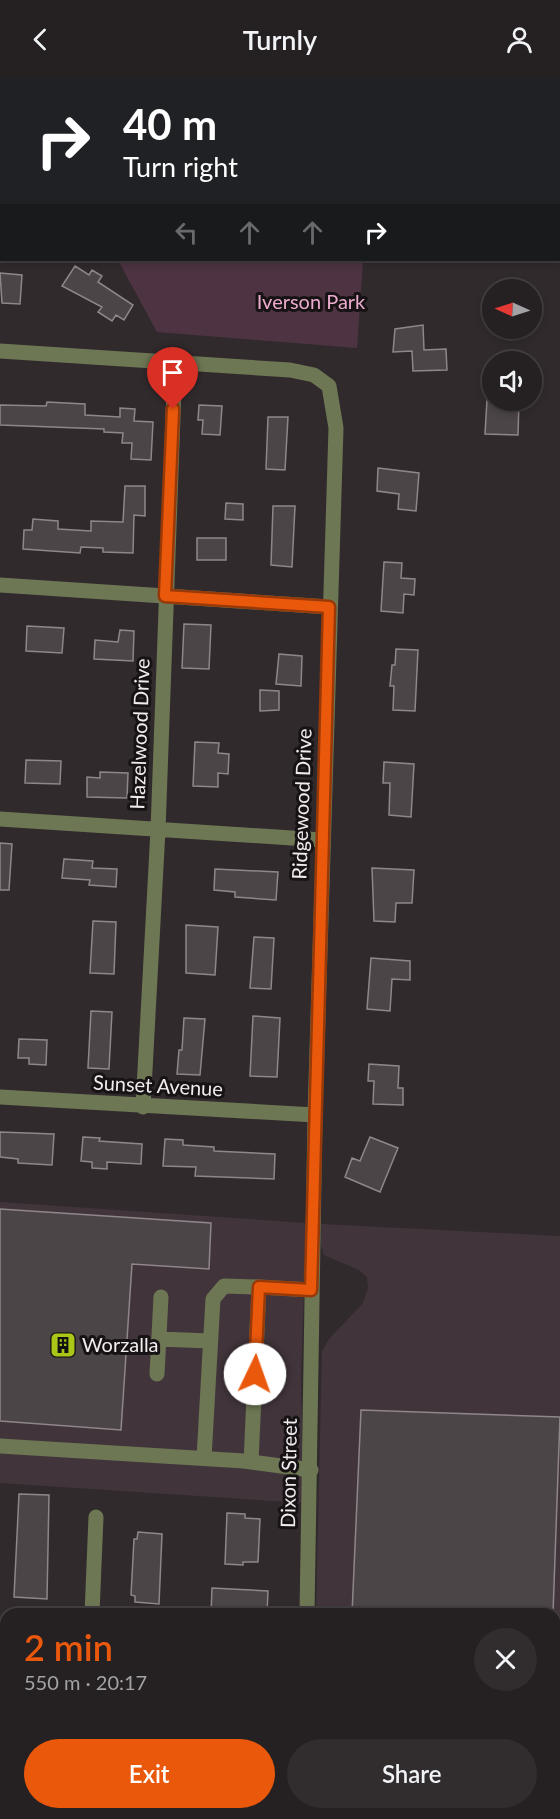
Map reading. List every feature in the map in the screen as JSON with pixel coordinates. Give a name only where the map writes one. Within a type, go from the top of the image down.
[{"type":"street","points":[[0,351],[176,362]]},
{"type":"street","name":"Ridgewood Drive","points":[[176,362],[290,370],[314,375],[329,386],[336,428],[312,1224]]},
{"type":"street","name":"Hazelwood Drive","points":[[143,1107],[158,830],[165,596],[176,362]]},
{"type":"street","points":[[0,585],[329,607]]},
{"type":"street","points":[[0,819],[322,840]]},
{"type":"street","name":"Sunset Avenue","points":[[0,1097],[143,1107],[315,1115]]},
{"type":"street","name":"Dixon Street","points":[[307,1608],[311,1470],[312,1224]]},
{"type":"street","points":[[204,1458],[213,1299],[224,1286],[311,1290]]},
{"type":"street","points":[[251,1462],[259,1287]]},
{"type":"street","points":[[157,1374],[161,1297]]},
{"type":"street","points":[[159,1339],[210,1341]]},
{"type":"street","points":[[0,1446],[204,1458],[311,1470]]},
{"type":"street","points":[[92,1608],[96,1517]]},
{"type":"shaded area","points":[[0,1202],[306,1223],[301,1378],[304,1503],[0,1483]]},
{"type":"shaded area","points":[[321,1224],[560,1236],[560,1608],[316,1608],[322,1351],[329,1339],[363,1303],[368,1288],[367,1277],[359,1270],[324,1255],[321,1246]]},
{"type":"green space","name":"Iverson Park","points":[[119,261],[363,261],[357,348],[157,332]]},
{"type":"building","points":[[75,266],[89,275],[92,270],[102,276],[98,282],[133,305],[124,320],[116,315],[112,321],[98,312],[102,307],[62,286]]},
{"type":"building","points":[[0,273],[22,275],[20,304],[2,303]]},
{"type":"building","points":[[423,325],[424,350],[446,349],[447,370],[413,371],[412,351],[393,352],[395,329]]},
{"type":"building","points":[[47,402],[85,404],[85,415],[120,417],[120,408],[135,409],[134,421],[153,422],[151,460],[131,459],[132,443],[122,443],[123,433],[104,432],[104,429],[0,425],[0,405],[46,406]]},
{"type":"building","points":[[199,405],[222,406],[220,435],[202,434],[203,420],[198,420]]},
{"type":"building","points":[[486,411],[519,411],[518,435],[485,434]]},
{"type":"building","points":[[268,417],[288,417],[285,470],[266,469]]},
{"type":"building","points":[[378,468],[419,473],[416,511],[398,509],[399,494],[377,491]]},
{"type":"building","points":[[125,486],[145,486],[145,516],[134,515],[133,553],[103,552],[103,548],[81,547],[80,553],[23,549],[24,530],[32,530],[33,519],[58,521],[58,529],[91,531],[91,521],[123,522]]},
{"type":"building","points":[[226,503],[243,504],[243,520],[225,519]]},
{"type":"building","points":[[273,506],[295,506],[292,567],[271,565]]},
{"type":"building","points":[[197,538],[226,538],[226,560],[197,560]]},
{"type":"building","points":[[384,562],[402,563],[401,578],[415,579],[414,595],[404,594],[403,613],[381,611]]},
{"type":"building","points":[[184,624],[211,625],[209,669],[182,668]]},
{"type":"building","points":[[27,626],[64,628],[62,653],[26,651]]},
{"type":"building","points":[[120,630],[134,631],[133,661],[94,659],[95,640],[118,642]]},
{"type":"building","points":[[396,649],[418,650],[415,711],[393,710],[394,686],[390,686]]},
{"type":"building","points":[[279,654],[302,656],[301,686],[276,684]]},
{"type":"building","points":[[260,690],[279,691],[279,710],[260,711]]},
{"type":"building","points":[[195,742],[219,743],[218,753],[229,754],[228,774],[218,773],[218,787],[193,786]]},
{"type":"building","points":[[26,760],[61,761],[60,784],[25,783]]},
{"type":"building","points":[[384,762],[414,764],[411,817],[389,815],[390,783],[383,783]]},
{"type":"building","points":[[100,772],[128,773],[127,798],[87,797],[87,777],[100,778]]},
{"type":"building","points":[[0,843],[12,844],[9,890],[0,890]]},
{"type":"building","points":[[64,859],[93,861],[92,868],[117,869],[116,887],[89,885],[90,880],[62,878]]},
{"type":"building","points":[[372,868],[414,870],[412,903],[396,903],[395,922],[374,921]]},
{"type":"building","points":[[215,869],[278,872],[276,900],[235,897],[235,892],[214,890]]},
{"type":"building","points":[[93,921],[116,922],[114,974],[90,973]]},
{"type":"building","points":[[186,925],[218,927],[215,975],[186,973]]},
{"type":"building","points":[[254,937],[274,938],[271,989],[250,988]]},
{"type":"building","points":[[371,958],[410,961],[410,980],[392,979],[390,1011],[367,1009]]},
{"type":"building","points":[[91,1011],[112,1012],[109,1069],[88,1068]]},
{"type":"building","points":[[253,1016],[280,1018],[277,1077],[250,1076]]},
{"type":"building","points":[[184,1018],[205,1019],[200,1075],[177,1074],[179,1050],[182,1050]]},
{"type":"building","points":[[19,1039],[47,1040],[46,1065],[29,1064],[29,1058],[18,1058]]},
{"type":"building","points":[[369,1064],[399,1066],[398,1088],[403,1088],[403,1105],[373,1104],[374,1081],[368,1081]]},
{"type":"building","points":[[0,1132],[54,1134],[52,1165],[18,1163],[18,1159],[0,1157]]},
{"type":"building","points":[[83,1137],[100,1138],[99,1141],[142,1144],[141,1164],[107,1162],[107,1169],[92,1168],[92,1162],[81,1161]]},
{"type":"building","points":[[370,1137],[398,1148],[380,1192],[345,1177],[352,1158],[360,1161]]},
{"type":"building","points":[[165,1139],[183,1140],[183,1145],[214,1147],[214,1151],[275,1154],[274,1179],[195,1176],[196,1167],[163,1166]]},
{"type":"building","name":"Worzalla","points":[[0,1209],[211,1223],[209,1269],[132,1264],[121,1430],[0,1421]]},
{"type":"building","points":[[361,1410],[560,1417],[553,1608],[352,1608]]},
{"type":"building","points":[[19,1494],[49,1495],[47,1599],[14,1597]]},
{"type":"building","points":[[227,1513],[245,1514],[245,1518],[260,1519],[258,1562],[243,1562],[243,1565],[225,1564]]},
{"type":"building","points":[[138,1532],[162,1534],[159,1604],[135,1602],[135,1596],[131,1595],[134,1539],[137,1539]]},
{"type":"building","points":[[212,1588],[268,1591],[267,1608],[211,1608]]},
{"type":"place","name":"Worzalla","points":[[63,1345]]},
{"type":"route","points":[[173,409],[165,596],[329,607],[311,1290],[259,1287],[255,1374]]}]
